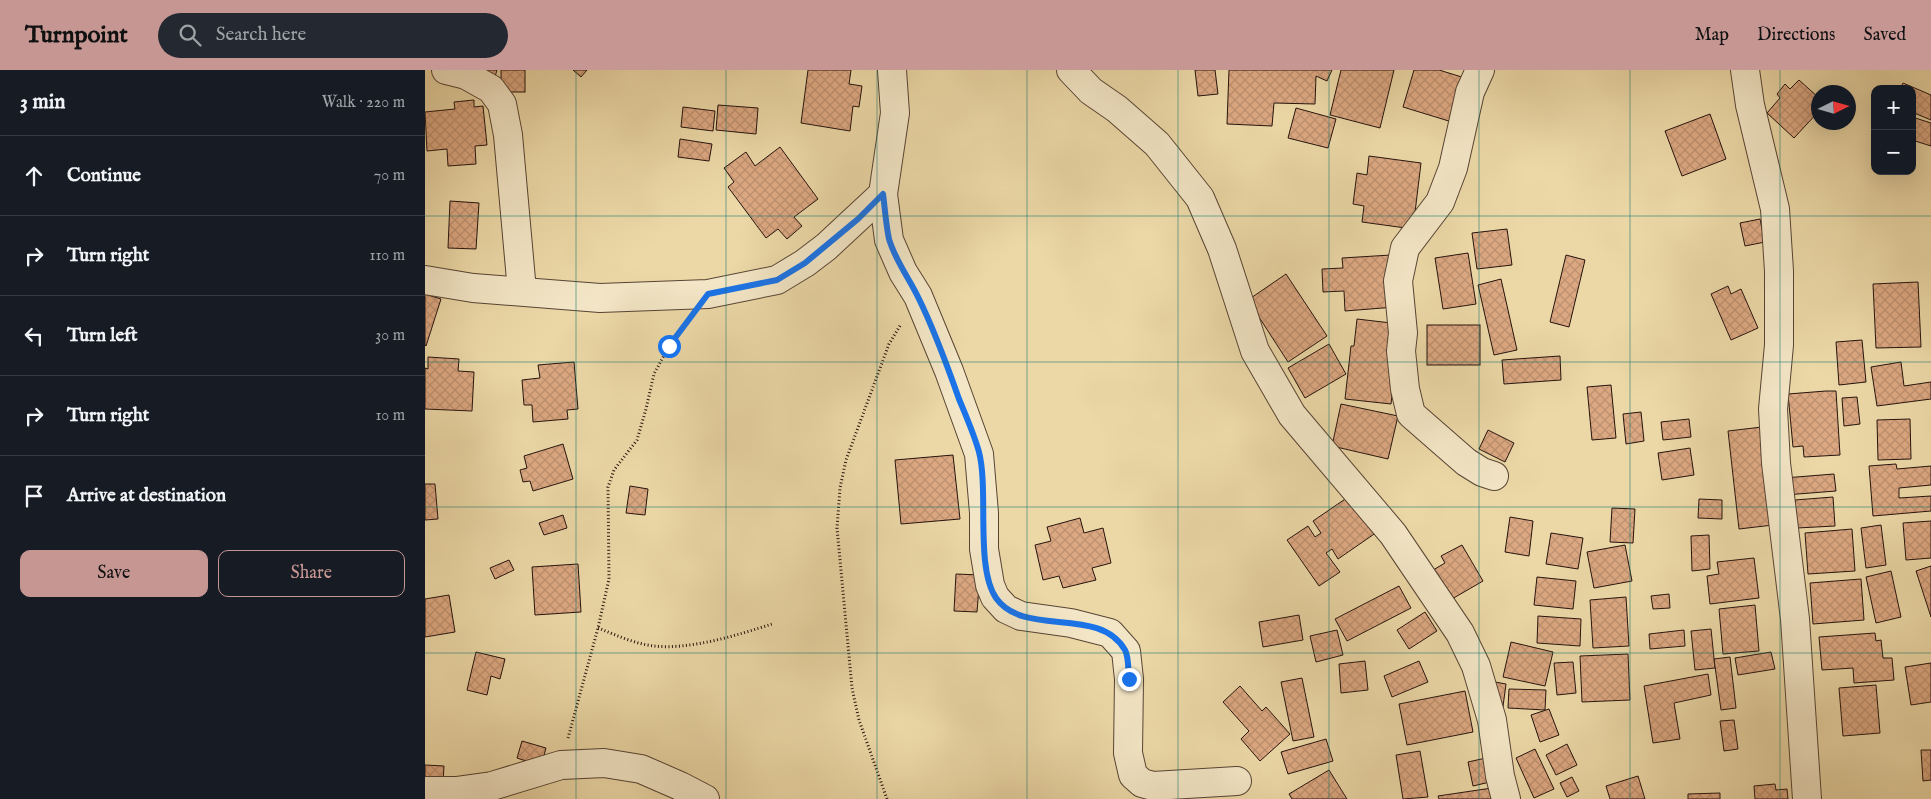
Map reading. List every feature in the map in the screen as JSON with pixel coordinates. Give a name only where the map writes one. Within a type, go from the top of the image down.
[{"type":"street","points":[[446,70],[466,75],[491,89],[502,104],[509,136],[522,291]]},
{"type":"street","points":[[893,70],[895,113],[883,194],[889,240],[903,272],[918,296],[949,371],[979,454],[984,513],[984,549],[990,586],[995,597],[1005,609],[1021,616],[1071,623],[1110,633],[1126,650],[1129,679],[1128,753],[1133,775],[1142,783],[1153,786],[1237,781]]},
{"type":"street","points":[[1071,70],[1091,92],[1117,109],[1157,144],[1199,198],[1222,249],[1255,351],[1292,415],[1393,534],[1460,633],[1476,666],[1492,720],[1500,776],[1506,799]]},
{"type":"street","points":[[1480,70],[1470,92],[1453,168],[1441,202],[1405,248],[1399,266],[1398,281],[1403,333],[1401,351],[1405,389],[1411,414],[1466,462],[1482,472],[1494,476]]},
{"type":"street","points":[[1745,70],[1750,105],[1775,209],[1779,271],[1779,326],[1773,409],[1775,454],[1795,619],[1807,799]]},
{"type":"street","points":[[425,280],[473,288],[600,298],[708,294],[777,280],[819,252],[858,219],[883,194]]},
{"type":"street","points":[[425,791],[492,786],[561,765],[605,763],[641,769],[705,799]]},
{"type":"path","points":[[561,765],[598,628],[609,579],[608,487],[614,470],[637,440],[654,374],[669,346],[708,294]]},
{"type":"path","points":[[887,799],[859,720],[852,688],[837,528],[840,488],[846,460],[889,344],[918,296]]},
{"type":"path","points":[[598,628],[632,641],[654,646],[684,645],[735,636],[772,624]]},
{"type":"building","points":[[488,70],[497,70],[494,80],[486,78]]},
{"type":"building","points":[[501,70],[525,70],[525,92],[501,92]]},
{"type":"building","points":[[573,70],[587,70],[581,77]]},
{"type":"building","points":[[808,70],[851,70],[849,84],[862,86],[859,107],[853,106],[850,131],[801,123]]},
{"type":"building","points":[[1195,70],[1215,70],[1218,94],[1198,96]]},
{"type":"building","points":[[1229,70],[1332,70],[1327,81],[1316,76],[1315,104],[1274,103],[1272,126],[1227,124]]},
{"type":"building","points":[[1341,70],[1394,70],[1380,128],[1330,115]]},
{"type":"building","points":[[1414,70],[1439,70],[1465,78],[1452,122],[1403,107]]},
{"type":"building","points":[[1799,80],[1811,91],[1811,120],[1794,138],[1767,113],[1780,98],[1777,94],[1785,84],[1790,89]]},
{"type":"building","points":[[1916,89],[1931,95],[1931,120],[1916,114]]},
{"type":"building","points":[[474,100],[474,107],[483,106],[487,145],[475,146],[476,164],[448,166],[447,149],[427,151],[425,112],[455,109],[454,102]]},
{"type":"building","points":[[718,105],[758,108],[756,134],[716,130]]},
{"type":"building","points":[[683,107],[715,111],[713,131],[681,127]]},
{"type":"building","points":[[1296,108],[1336,119],[1328,148],[1288,138]]},
{"type":"building","points":[[1710,114],[1726,159],[1682,176],[1665,131]]},
{"type":"building","points":[[1916,118],[1931,123],[1931,146],[1916,141]]},
{"type":"building","points":[[680,139],[712,144],[709,161],[678,157]]},
{"type":"building","points":[[780,147],[818,199],[794,217],[802,226],[787,239],[778,229],[766,238],[728,187],[734,182],[724,168],[746,152],[755,166]]},
{"type":"building","points":[[1369,156],[1421,163],[1413,229],[1362,222],[1364,206],[1353,204],[1357,173],[1367,175]]},
{"type":"building","points":[[450,201],[479,203],[476,249],[448,248]]},
{"type":"building","points":[[1760,219],[1765,242],[1745,246],[1740,223]]},
{"type":"building","points":[[1507,229],[1512,265],[1477,269],[1472,233]]},
{"type":"building","points":[[1468,253],[1476,304],[1443,309],[1435,258]]},
{"type":"building","points":[[1391,255],[1395,307],[1345,311],[1344,291],[1323,292],[1322,269],[1343,268],[1342,258]]},
{"type":"building","points":[[1566,255],[1585,260],[1569,327],[1550,322]]},
{"type":"building","points":[[1286,274],[1327,336],[1288,362],[1248,300]]},
{"type":"building","points":[[1501,279],[1517,350],[1494,355],[1478,285]]},
{"type":"building","points":[[1918,282],[1921,347],[1876,348],[1873,284]]},
{"type":"building","points":[[1728,286],[1731,294],[1741,289],[1758,328],[1731,340],[1711,294]]},
{"type":"building","points":[[425,294],[441,299],[426,346],[425,345]]},
{"type":"building","points":[[1357,319],[1400,324],[1391,404],[1345,399],[1351,346],[1354,346]]},
{"type":"building","points":[[1427,325],[1480,325],[1480,365],[1427,365]]},
{"type":"building","points":[[1862,340],[1866,382],[1839,385],[1836,342]]},
{"type":"building","points":[[1329,344],[1346,374],[1305,398],[1288,368]]},
{"type":"building","points":[[1560,356],[1561,380],[1504,384],[1502,360]]},
{"type":"building","points":[[428,357],[459,359],[458,371],[474,372],[472,411],[425,409],[425,368],[428,369]]},
{"type":"building","points":[[574,362],[578,409],[567,410],[568,419],[533,422],[532,405],[524,405],[522,380],[540,378],[538,365]]},
{"type":"building","points":[[1901,362],[1904,386],[1931,382],[1931,399],[1877,406],[1871,367]]},
{"type":"building","points":[[1611,385],[1616,438],[1592,440],[1587,387]]},
{"type":"building","points":[[1836,391],[1840,455],[1804,457],[1803,446],[1793,447],[1788,394]]},
{"type":"building","points":[[1857,397],[1860,424],[1844,426],[1842,398]]},
{"type":"building","points":[[1341,404],[1398,416],[1388,459],[1332,446]]},
{"type":"building","points":[[1641,412],[1644,441],[1626,444],[1623,414]]},
{"type":"building","points":[[1689,419],[1691,437],[1663,440],[1661,422]]},
{"type":"building","points":[[1910,419],[1911,459],[1878,460],[1877,420]]},
{"type":"building","points":[[1762,427],[1773,525],[1739,529],[1728,431]]},
{"type":"building","points":[[1488,430],[1514,443],[1505,462],[1479,449]]},
{"type":"building","points":[[563,444],[573,479],[533,491],[530,481],[523,482],[520,470],[527,468],[524,456]]},
{"type":"building","points":[[1690,448],[1694,475],[1662,480],[1658,453]]},
{"type":"building","points":[[953,455],[960,519],[901,524],[895,460]]},
{"type":"building","points":[[1896,464],[1897,469],[1931,466],[1931,485],[1899,488],[1899,498],[1931,496],[1931,511],[1873,516],[1869,466]]},
{"type":"building","points":[[1834,474],[1836,491],[1785,495],[1784,478]]},
{"type":"building","points":[[425,484],[435,484],[438,519],[425,520]]},
{"type":"building","points":[[630,486],[648,489],[645,515],[626,513]]},
{"type":"building","points":[[1354,493],[1380,530],[1338,559],[1332,549],[1326,553],[1340,572],[1319,586],[1287,540],[1308,526],[1315,537],[1321,533],[1313,521]]},
{"type":"building","points":[[1833,497],[1835,526],[1797,528],[1795,500]]},
{"type":"building","points":[[1699,499],[1722,500],[1722,519],[1698,518]]},
{"type":"building","points":[[1612,508],[1635,509],[1633,543],[1610,542]]},
{"type":"building","points":[[563,515],[567,528],[544,535],[539,523]]},
{"type":"building","points":[[1510,517],[1533,521],[1529,556],[1505,552]]},
{"type":"building","points":[[1080,518],[1084,533],[1103,528],[1111,563],[1092,568],[1096,580],[1063,588],[1059,576],[1043,580],[1035,545],[1051,541],[1047,527]]},
{"type":"building","points":[[1931,521],[1931,558],[1906,560],[1903,523]]},
{"type":"building","points":[[1881,525],[1886,565],[1866,568],[1861,528]]},
{"type":"building","points":[[1852,529],[1855,571],[1808,574],[1805,533]]},
{"type":"building","points":[[1551,533],[1583,538],[1578,569],[1546,564]]},
{"type":"building","points":[[1709,535],[1710,569],[1692,571],[1691,536]]},
{"type":"building","points":[[1462,545],[1483,581],[1445,603],[1428,573],[1445,563],[1441,556]]},
{"type":"building","points":[[1625,545],[1632,581],[1594,588],[1587,552]]},
{"type":"building","points":[[1754,558],[1759,598],[1710,604],[1707,576],[1719,574],[1717,562]]},
{"type":"building","points":[[509,560],[514,570],[495,579],[490,568]]},
{"type":"building","points":[[578,564],[581,612],[535,615],[532,567]]},
{"type":"building","points":[[1931,566],[1931,617],[1916,571]]},
{"type":"building","points":[[1891,571],[1901,617],[1876,623],[1866,577]]},
{"type":"building","points":[[956,574],[980,575],[977,612],[954,611]]},
{"type":"building","points":[[1537,577],[1576,581],[1573,609],[1534,605]]},
{"type":"building","points":[[1861,579],[1864,620],[1813,624],[1810,583]]},
{"type":"building","points":[[1399,586],[1411,608],[1347,641],[1335,619]]},
{"type":"building","points":[[1669,594],[1670,608],[1653,609],[1651,596]]},
{"type":"building","points":[[449,595],[455,632],[425,637],[425,599]]},
{"type":"building","points":[[1626,597],[1629,646],[1593,648],[1590,600]]},
{"type":"building","points":[[1755,605],[1759,651],[1723,654],[1719,609]]},
{"type":"building","points":[[1425,612],[1437,631],[1409,649],[1397,630]]},
{"type":"building","points":[[1299,615],[1303,640],[1263,647],[1259,622]]},
{"type":"building","points":[[1538,616],[1581,619],[1580,646],[1537,643]]},
{"type":"building","points":[[1711,629],[1715,668],[1695,670],[1691,631]]},
{"type":"building","points":[[1337,630],[1343,655],[1316,662],[1310,636]]},
{"type":"building","points":[[1684,630],[1685,646],[1650,649],[1649,634]]},
{"type":"building","points":[[1875,633],[1876,641],[1881,640],[1883,658],[1892,658],[1894,680],[1854,683],[1853,668],[1822,670],[1819,637]]},
{"type":"building","points":[[1511,642],[1553,652],[1545,686],[1503,677]]},
{"type":"building","points":[[476,652],[505,659],[500,679],[491,676],[487,695],[467,690]]},
{"type":"building","points":[[1771,652],[1775,669],[1738,675],[1735,658]]},
{"type":"building","points":[[1628,654],[1630,700],[1582,702],[1580,656]]},
{"type":"building","points":[[1730,657],[1736,708],[1721,710],[1714,659]]},
{"type":"building","points":[[1365,661],[1368,690],[1341,693],[1339,664]]},
{"type":"building","points":[[1419,661],[1428,682],[1392,697],[1384,676]]},
{"type":"building","points":[[1573,662],[1576,693],[1557,695],[1554,663]]},
{"type":"building","points":[[1931,663],[1931,702],[1911,705],[1905,667]]},
{"type":"building","points":[[1708,674],[1711,695],[1674,703],[1680,739],[1653,743],[1644,686]]},
{"type":"building","points":[[1302,678],[1314,737],[1293,741],[1281,682]]},
{"type":"building","points":[[1495,682],[1506,684],[1502,714]]},
{"type":"building","points":[[1876,685],[1880,733],[1843,736],[1839,688]]},
{"type":"building","points":[[1240,686],[1262,711],[1266,707],[1290,734],[1260,761],[1241,739],[1249,731],[1223,702]]},
{"type":"building","points":[[1509,689],[1546,690],[1545,710],[1508,708]]},
{"type":"building","points":[[1465,691],[1473,732],[1407,745],[1399,704]]},
{"type":"building","points":[[1549,709],[1559,735],[1540,742],[1531,715]]},
{"type":"building","points":[[1734,720],[1738,749],[1724,751],[1720,721]]},
{"type":"building","points":[[1326,739],[1333,761],[1288,774],[1281,752]]},
{"type":"building","points":[[522,741],[546,748],[541,766],[517,758]]},
{"type":"building","points":[[1567,744],[1577,765],[1556,775],[1546,755]]},
{"type":"building","points":[[1535,749],[1554,789],[1534,798],[1516,758]]},
{"type":"building","points":[[1921,750],[1931,750],[1931,780],[1923,781]]},
{"type":"building","points":[[1420,751],[1428,797],[1403,799],[1396,755]]},
{"type":"building","points":[[1486,758],[1490,782],[1473,786],[1468,762]]},
{"type":"building","points":[[425,765],[444,766],[443,782],[425,781]]},
{"type":"building","points":[[1329,770],[1347,799],[1292,799],[1289,794]]},
{"type":"building","points":[[1638,776],[1645,799],[1610,799],[1606,786]]},
{"type":"building","points":[[1572,777],[1579,791],[1567,797],[1560,783]]},
{"type":"building","points":[[1775,784],[1776,790],[1787,789],[1788,799],[1755,799],[1754,786]]},
{"type":"building","points":[[1492,788],[1494,799],[1439,799],[1438,796]]},
{"type":"building","points":[[1720,793],[1720,799],[1688,799],[1688,794]]},
{"type":"route","points":[[669,346],[698,310],[708,294],[777,280],[805,263],[826,247],[883,194],[889,240],[903,272],[918,296],[949,371],[979,454],[984,513],[984,549],[990,586],[995,597],[1005,609],[1021,616],[1071,623],[1110,633],[1126,650],[1129,679]]}]
